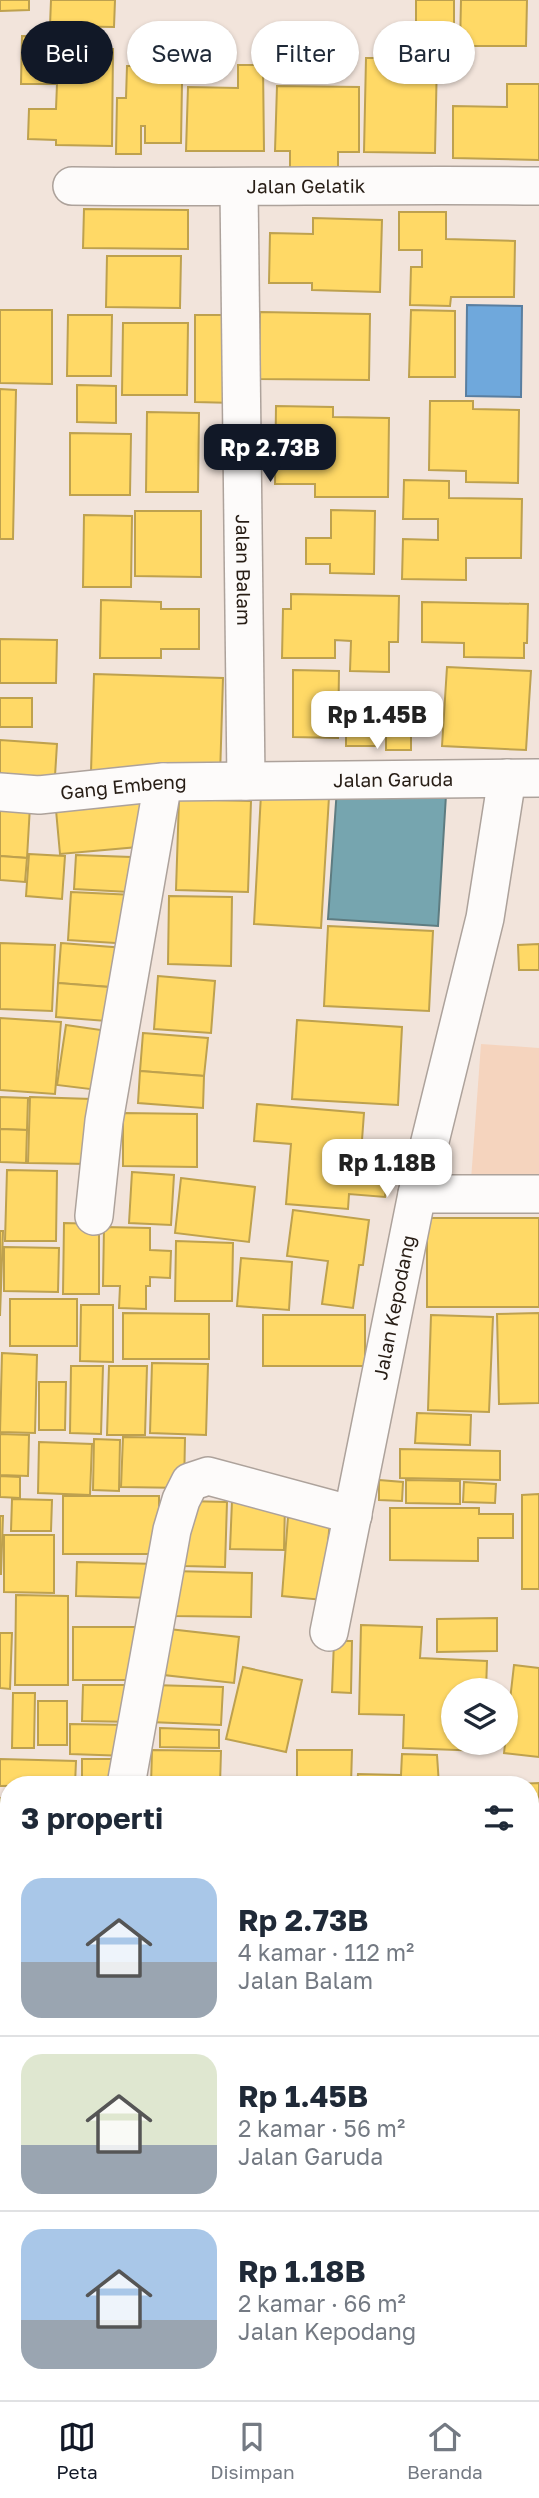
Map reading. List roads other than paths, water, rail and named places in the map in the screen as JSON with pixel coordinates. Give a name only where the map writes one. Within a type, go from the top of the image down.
[{"type":"street","name":"Jalan Gelatik","points":[[72,186],[239,188],[346,183],[539,186]]},
{"type":"street","name":"Jalan Balam","points":[[239,188],[246,781]]},
{"type":"street","name":"Jalan Garuda","points":[[246,781],[523,778]]},
{"type":"street","name":"Jalan Kepodang","points":[[329,1632],[417,1194],[523,778]]},
{"type":"street","name":"Gang Embeng","points":[[0,792],[39,795],[163,782],[246,781]]},
{"type":"street","points":[[94,1216],[104,1121],[163,782]]},
{"type":"street","points":[[417,1194],[539,1194]]},
{"type":"street","points":[[128,1776],[172,1530],[181,1500],[190,1482],[198,1476],[208,1476],[353,1515]]}]
